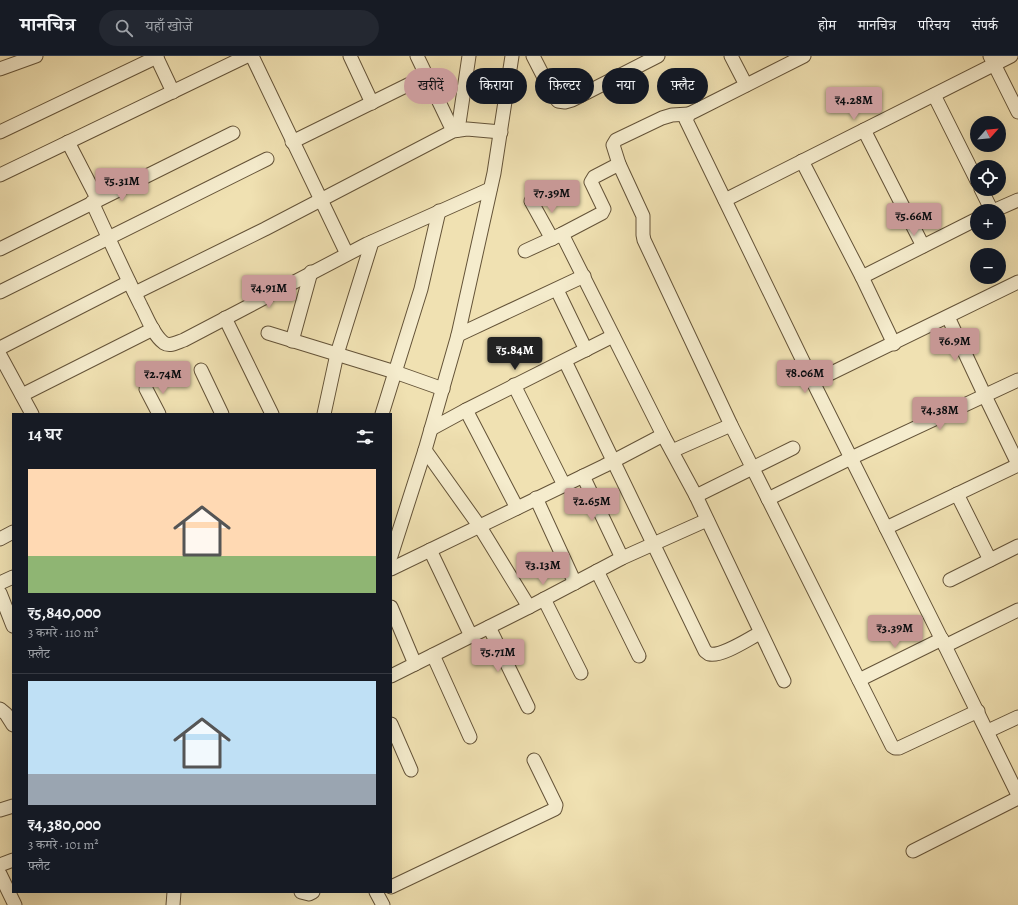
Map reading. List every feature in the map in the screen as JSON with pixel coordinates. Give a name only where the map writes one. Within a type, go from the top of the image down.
[{"type":"street","points":[[0,69],[36,56]]},
{"type":"street","points":[[0,132],[156,56],[173,92]]},
{"type":"street","points":[[0,175],[173,92],[226,60],[247,56]]},
{"type":"street","points":[[252,56],[347,254]]},
{"type":"street","points":[[350,56],[372,103]]},
{"type":"street","points":[[417,56],[422,68]]},
{"type":"street","points":[[455,131],[469,56]]},
{"type":"street","points":[[392,553],[425,450],[458,335],[490,189],[501,132],[512,56]]},
{"type":"street","points":[[533,56],[553,95],[558,101],[564,102],[572,100],[658,56]]},
{"type":"street","points":[[731,56],[746,85]]},
{"type":"street","points":[[804,56],[689,114],[672,115],[662,118],[616,140],[613,145],[619,164],[643,216],[642,235],[644,240],[752,469],[888,738],[895,748],[899,748],[978,712]]},
{"type":"street","points":[[725,200],[934,95],[992,60],[1011,56]]},
{"type":"street","points":[[992,60],[1018,112]]},
{"type":"street","points":[[292,142],[404,87]]},
{"type":"street","points":[[934,95],[970,167]]},
{"type":"street","points":[[441,104],[455,131]]},
{"type":"street","points":[[689,114],[686,120],[688,127],[813,382],[988,732],[1014,775],[1018,795]]},
{"type":"street","points":[[0,348],[132,287],[265,229],[455,131],[467,129],[501,132]]},
{"type":"street","points":[[864,130],[923,246]]},
{"type":"street","points":[[0,249],[233,133]]},
{"type":"street","points":[[68,142],[132,287],[153,329],[165,344],[174,344],[347,254],[490,189]]},
{"type":"street","points":[[0,292],[267,159]]},
{"type":"street","points":[[802,161],[862,277],[894,344]]},
{"type":"street","points":[[525,251],[604,211],[604,208],[591,182],[594,177],[619,164]]},
{"type":"street","points":[[1006,205],[1018,200]]},
{"type":"street","points":[[531,201],[584,276],[663,435],[708,520],[760,633],[784,681]]},
{"type":"street","points":[[382,413],[421,289],[439,211]]},
{"type":"street","points":[[862,277],[970,222]]},
{"type":"street","points":[[324,413],[337,354],[372,242]]},
{"type":"street","points":[[292,341],[311,272]]},
{"type":"street","points":[[458,335],[557,290],[584,276]]},
{"type":"street","points":[[813,382],[894,344],[1018,282]]},
{"type":"street","points":[[557,290],[586,350]]},
{"type":"street","points":[[886,528],[1018,464],[948,317]]},
{"type":"street","points":[[225,318],[272,413]]},
{"type":"street","points":[[22,395],[153,329]]},
{"type":"street","points":[[268,332],[292,341],[443,388]]},
{"type":"street","points":[[430,429],[613,336]]},
{"type":"street","points":[[0,355],[31,413]]},
{"type":"street","points":[[565,361],[705,651],[709,654],[716,654],[760,633]]},
{"type":"street","points":[[201,370],[222,413]]},
{"type":"street","points":[[768,499],[851,458],[1018,380]]},
{"type":"street","points":[[514,385],[564,485]]},
{"type":"street","points":[[146,389],[158,413]]},
{"type":"street","points":[[466,410],[517,508]]},
{"type":"street","points":[[672,452],[731,426]]},
{"type":"street","points":[[392,569],[584,476],[663,435]]},
{"type":"street","points":[[696,496],[793,448]]},
{"type":"street","points":[[425,450],[480,527],[529,607]]},
{"type":"street","points":[[584,476],[622,558]]},
{"type":"street","points":[[957,494],[990,560]]},
{"type":"street","points":[[536,498],[575,583]]},
{"type":"street","points":[[392,676],[529,607],[622,558],[708,520]]},
{"type":"street","points":[[0,539],[12,533]]},
{"type":"street","points":[[950,580],[1018,546]]},
{"type":"street","points":[[430,550],[471,636]]},
{"type":"street","points":[[597,571],[639,656]]},
{"type":"street","points":[[0,583],[12,578]]},
{"type":"street","points":[[0,593],[12,623]]},
{"type":"street","points":[[544,599],[581,673]]},
{"type":"street","points":[[392,609],[415,664]]},
{"type":"street","points":[[859,680],[1018,610]]},
{"type":"street","points":[[489,627],[528,707]]},
{"type":"street","points":[[433,655],[470,737]]},
{"type":"street","points":[[5,708],[12,723]]},
{"type":"street","points":[[988,732],[1018,717]]},
{"type":"street","points":[[392,726],[411,770]]},
{"type":"street","points":[[392,888],[554,809],[556,805],[534,760]]},
{"type":"street","points":[[913,851],[1018,798]]},
{"type":"street","points":[[0,810],[12,806]]},
{"type":"street","points":[[0,865],[12,860]]},
{"type":"street","points":[[0,874],[15,905]]},
{"type":"street","points":[[173,905],[174,893]]}]
